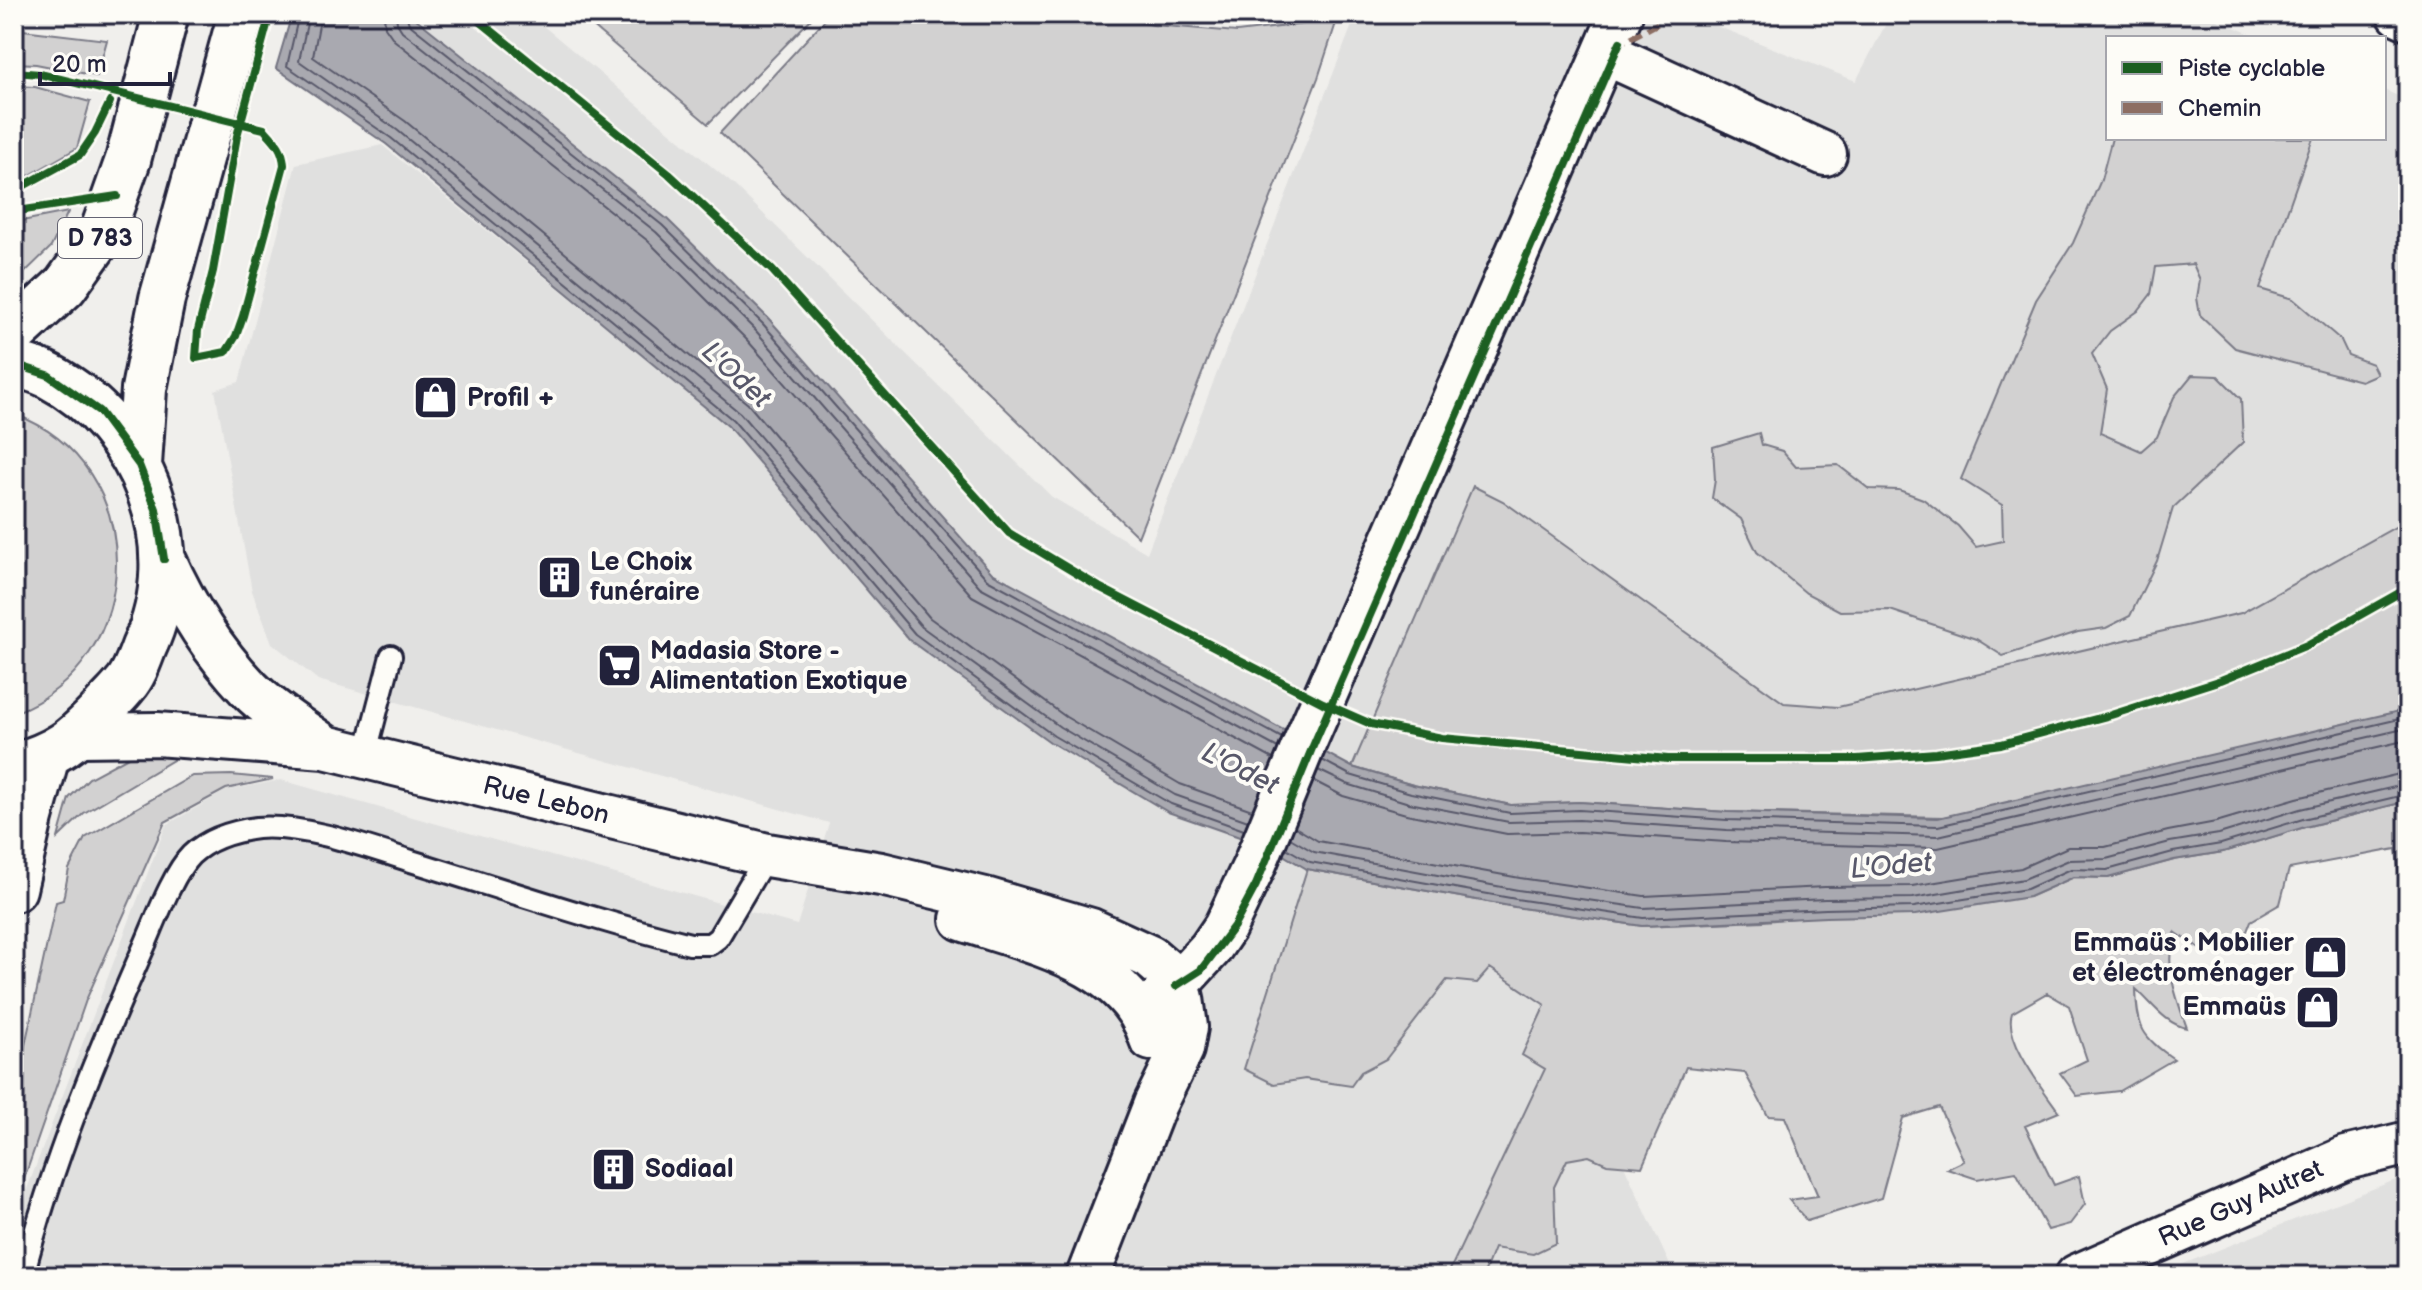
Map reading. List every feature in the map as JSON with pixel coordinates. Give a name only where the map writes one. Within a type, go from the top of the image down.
[{"type":"main road","name":"D 783","points":[[14,333],[65,286],[101,236],[128,160],[166,14]]},
{"type":"main road","name":"D 783","points":[[139,465],[144,389],[162,299],[241,14]]},
{"type":"main road","points":[[14,364],[48,375],[99,411],[139,465],[156,509],[164,559],[155,624],[128,683],[46,752],[14,889]]},
{"type":"street","points":[[1155,1104],[1158,1069],[1140,1014],[1176,986],[1210,949],[1225,927],[1621,14]]},
{"type":"street","points":[[2399,14],[2408,18]]},
{"type":"street","points":[[1605,53],[1825,154]]},
{"type":"street","name":"Rue Lebon","points":[[164,559],[184,604],[236,675],[272,709],[325,747]]},
{"type":"street","name":"Rue Lebon","points":[[46,752],[157,734],[325,747],[767,855],[881,874],[1053,918],[1091,930],[1150,957],[1164,969],[1176,986]]},
{"type":"street","name":"Rue Lebon","points":[[767,855],[1084,964],[1120,989],[1140,1014]]},
{"type":"street","points":[[1088,1276],[1155,1104],[1182,1049],[1186,1027],[1182,998],[1176,986]]},
{"type":"street","name":"Rue Guy Autret","points":[[2077,1276],[2346,1158],[2408,1143]]},
{"type":"lane","points":[[365,756],[391,656]]},
{"type":"lane","points":[[23,1276],[39,1215],[74,1112],[124,991],[172,886],[190,856],[213,840],[259,828],[283,829],[342,840],[690,944],[710,944],[718,938],[767,855]]},
{"type":"shaded area","points":[[410,14],[529,14],[735,186],[1052,497],[1147,553],[1354,20],[1384,14],[1686,14],[1856,81],[1891,14],[2203,14],[2255,36],[2106,36],[2106,140],[2386,140],[2386,91],[2408,100],[2408,520],[2241,613],[1838,707],[1784,703],[1503,501],[1473,486],[1352,767],[992,573],[769,319],[667,219]]},
{"type":"shaded area","points":[[578,14],[816,14],[708,124]]},
{"type":"shaded area","points":[[830,14],[1102,14],[1153,25],[1237,32],[1337,20],[1318,78],[1138,537],[720,133]]},
{"type":"shaded area","points":[[14,29],[107,40],[97,76],[36,64],[14,63]]},
{"type":"shaded area","points":[[14,86],[35,87],[90,102],[77,148],[14,184]]},
{"type":"shaded area","points":[[2111,140],[2312,140],[2260,289],[2293,299],[2341,340],[2348,355],[2372,364],[2377,374],[2361,381],[2235,348],[2200,315],[2197,298],[2200,280],[2193,264],[2156,267],[2151,294],[2138,311],[2110,331],[2092,354],[2107,389],[2100,433],[2141,451],[2157,437],[2174,397],[2192,375],[2218,376],[2241,399],[2243,442],[2173,508],[2157,561],[2130,616],[2106,628],[2078,632],[2003,656],[1976,639],[1890,610],[1840,611],[1806,593],[1757,552],[1741,519],[1712,498],[1715,480],[1713,447],[1759,433],[1762,445],[1782,451],[1796,467],[1838,465],[1869,489],[1899,490],[1923,499],[1958,526],[1976,547],[2003,541],[2002,505],[1961,479],[2036,300],[2073,243],[2101,180]]},
{"type":"shaded area","points":[[382,145],[728,426],[909,640],[1050,742],[1168,812],[1271,848],[1307,869],[1515,907],[1525,951],[1675,1276],[14,1276],[14,1223],[166,825],[227,790],[281,780],[797,925],[829,823],[318,680],[272,643],[252,591],[215,390],[239,382],[296,164]]},
{"type":"shaded area","points":[[68,212],[51,247],[14,283],[14,219],[22,221]]},
{"type":"shaded area","points":[[14,414],[59,439],[91,475],[110,517],[116,563],[109,609],[90,652],[58,688],[14,713]]},
{"type":"shaded area","points":[[1473,486],[1503,501],[1784,703],[1838,707],[2241,613],[2408,520],[2408,709],[2167,770],[1944,817],[1727,812],[1579,802],[1511,805],[1413,785],[1352,767]]},
{"type":"shaded area","points":[[171,753],[173,760],[84,813],[58,838],[69,798],[89,778],[130,756]]},
{"type":"shaded area","points":[[231,775],[273,779],[226,789],[165,822],[86,1000],[14,1208],[14,1096],[56,902],[63,900],[69,869],[85,838],[192,776]]},
{"type":"shaded area","points":[[2408,801],[2408,953],[2396,849],[2289,869],[2280,904],[2251,921],[2242,944],[2204,952],[2175,932],[2171,968],[2187,1028],[2165,1017],[2136,989],[2143,1030],[2174,1059],[2119,1091],[2077,1096],[2060,1073],[2087,1060],[2069,1006],[2047,993],[2012,1013],[2013,1037],[2019,1050],[2059,1112],[2025,1126],[2054,1185],[2079,1176],[2085,1204],[2070,1224],[2048,1230],[2016,1172],[1977,1179],[1947,1169],[1964,1161],[1939,1107],[1903,1118],[1881,1198],[1807,1221],[1789,1200],[1818,1196],[1785,1117],[1768,1116],[1745,1073],[1686,1067],[1642,1167],[1607,1164],[1589,1156],[1567,1160],[1554,1187],[1556,1243],[1533,1254],[1494,1248],[1483,1276],[1448,1274],[1545,1069],[1522,1055],[1545,1005],[1490,968],[1477,983],[1447,980],[1386,1059],[1361,1072],[1351,1086],[1305,1079],[1274,1084],[1244,1069],[1307,869],[1515,907],[1642,926],[1764,921],[2029,897],[2074,877],[2108,878],[2174,860],[2223,852]]},
{"type":"shaded area","points":[[2408,1175],[2408,1276],[2153,1276],[2286,1223]]},
{"type":"water","name":"L'Odet","points":[[292,14],[410,14],[667,219],[769,319],[992,573],[1352,767],[1413,785],[1511,805],[1579,802],[1727,812],[1938,818],[2408,709],[2408,801],[2223,852],[2174,860],[2108,878],[2074,877],[2029,897],[1915,915],[1642,926],[1515,907],[1307,869],[1271,848],[1168,812],[1050,742],[909,640],[728,426],[386,144],[276,68]]},
{"type":"marked path","points":[[1615,46],[1676,14]]},
{"type":"cycle path","points":[[14,72],[40,74],[264,129],[275,141],[284,165],[243,316],[226,352],[196,358],[198,330],[213,271],[237,136],[270,14]]},
{"type":"cycle path","points":[[471,14],[669,174],[772,270],[1009,533],[1099,587],[1323,703],[1371,724],[1442,738],[1668,759],[1857,759],[1936,753],[2001,744],[2111,715],[2221,680],[2307,645],[2408,588]]},
{"type":"cycle path","points":[[1176,986],[1201,970],[1234,926],[1256,885],[1313,746],[1620,42]]},
{"type":"cycle path","points":[[14,191],[80,155],[110,102]]},
{"type":"cycle path","points":[[14,210],[117,196]]},
{"type":"cycle path","points":[[14,364],[48,375],[99,411],[139,465],[156,509],[164,559]]},
{"type":"place","name":"Profil +","points":[[436,398]]},
{"type":"place","name":"Le Choix funéraire","points":[[559,577]]},
{"type":"place","name":"Madasia Store - Alimentation Exotique","points":[[619,666]]},
{"type":"place","name":"Emmaüs : Mobilier et électroménager","points":[[2325,958]]},
{"type":"place","name":"Emmaüs","points":[[2317,1007]]},
{"type":"place","name":"Sodiaal","points":[[614,1169]]}]
